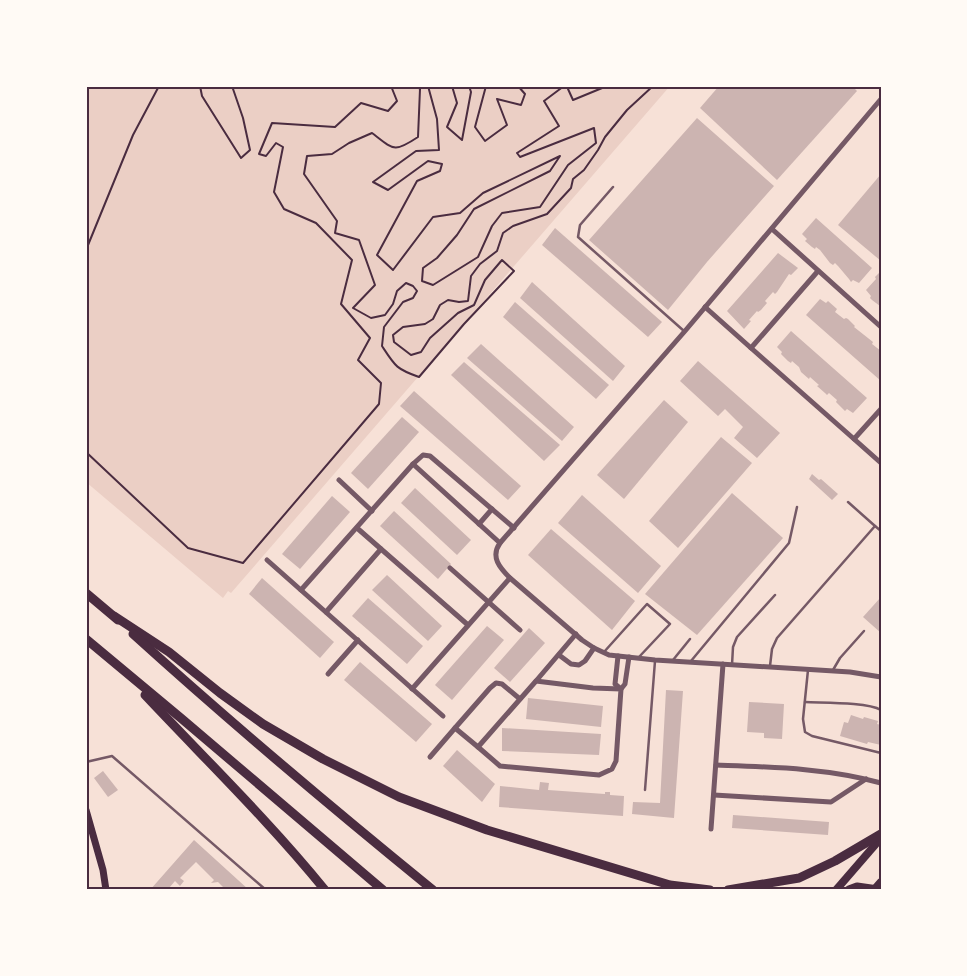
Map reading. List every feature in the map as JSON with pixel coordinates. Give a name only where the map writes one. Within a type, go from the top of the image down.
[{"type":"highway","points":[[86,593],[202,696],[433,890]]},
{"type":"highway","points":[[114,616],[169,652],[220,694],[263,724],[323,759],[399,797],[487,830],[670,884],[710,890]]},
{"type":"highway","points":[[86,640],[383,890]]},
{"type":"highway","points":[[124,672],[240,794],[325,890]]},
{"type":"highway","points":[[728,890],[799,878],[835,861],[881,834]]},
{"type":"highway","points":[[849,890],[857,887],[877,887]]},
{"type":"main road","points":[[86,810],[103,870],[106,890]]},
{"type":"main road","points":[[836,890],[881,838]]},
{"type":"street","points":[[881,99],[685,332],[500,543],[495,556],[501,569],[510,578],[576,634],[603,653],[655,660],[833,671],[881,676]]},
{"type":"street","points":[[772,230],[881,327]]},
{"type":"street","points":[[751,348],[818,271]]},
{"type":"street","points":[[705,307],[881,463]]},
{"type":"street","points":[[854,439],[881,409]]},
{"type":"street","points":[[301,590],[423,455],[430,456],[514,528]]},
{"type":"street","points":[[413,464],[500,543]]},
{"type":"street","points":[[339,480],[372,511]]},
{"type":"street","points":[[479,524],[492,509]]},
{"type":"street","points":[[357,528],[468,625]]},
{"type":"street","points":[[326,612],[381,549]]},
{"type":"street","points":[[267,560],[443,716]]},
{"type":"street","points":[[450,568],[520,630]]},
{"type":"street","points":[[412,689],[510,578]]},
{"type":"street","points":[[478,747],[576,634]]},
{"type":"street","points":[[328,674],[358,640]]},
{"type":"street","points":[[559,655],[571,664],[579,665],[585,661],[594,648]]},
{"type":"street","points":[[617,656],[614,684],[621,689]]},
{"type":"street","points":[[455,728],[500,766],[599,775],[606,773],[612,769],[616,761],[621,689],[625,684],[629,657]]},
{"type":"street","points":[[711,829],[723,664]]},
{"type":"street","points":[[536,681],[593,688],[621,689]]},
{"type":"street","points":[[430,757],[496,683],[502,684],[520,699]]},
{"type":"street","points":[[716,765],[846,774],[881,784]]},
{"type":"street","points":[[714,794],[831,802],[866,779]]},
{"type":"lane","points":[[613,187],[580,225],[578,237],[685,332]]},
{"type":"lane","points":[[848,502],[881,531]]},
{"type":"lane","points":[[690,662],[789,542],[797,507]]},
{"type":"lane","points":[[770,667],[772,649],[776,638],[875,526]]},
{"type":"lane","points":[[732,665],[733,647],[737,638],[775,595]]},
{"type":"lane","points":[[603,653],[647,604],[670,624],[638,658]]},
{"type":"lane","points":[[833,671],[840,658],[864,631]]},
{"type":"lane","points":[[672,661],[690,638]]},
{"type":"lane","points":[[645,790],[655,660]]},
{"type":"lane","points":[[808,670],[803,719],[805,732],[812,736],[881,753]]},
{"type":"lane","points":[[804,702],[860,705],[876,707],[881,710]]},
{"type":"lane","points":[[86,762],[112,756],[266,890]]},
{"type":"path","points":[[86,250],[133,135],[159,86]]},
{"type":"path","points":[[200,86],[202,96],[241,158],[250,150],[243,118],[232,86]]},
{"type":"path","points":[[86,452],[188,548],[243,562],[379,404],[381,383],[358,360],[370,338],[341,304],[352,260],[316,223],[284,209],[274,192],[283,147],[276,143],[266,156],[259,154],[272,123],[335,126],[360,103],[388,111],[397,101],[391,86]]},
{"type":"path","points":[[416,86],[420,88],[418,137],[402,148],[391,148],[372,133],[349,143],[332,154],[306,156],[304,174],[337,221],[336,233],[359,240],[375,285],[353,308],[371,318],[385,315],[393,304],[397,291],[406,283],[413,286],[417,291],[413,298],[402,302],[384,326],[382,346],[393,364],[401,370],[418,377],[514,271],[502,260],[485,280],[474,305],[458,313],[430,338],[421,352],[411,355],[394,342],[393,335],[402,327],[424,324],[434,319],[440,305],[448,300],[468,302],[470,276],[480,264],[497,251],[503,233],[513,226],[547,214],[571,188],[573,179],[584,170],[605,137],[627,110],[654,86]]},
{"type":"path","points":[[428,86],[437,119],[439,150],[416,151],[374,182],[388,190],[428,161],[442,164],[440,171],[417,181],[377,255],[393,270],[433,218],[460,213],[483,193],[560,156],[550,171],[474,209],[458,235],[437,258],[423,268],[422,282],[433,285],[478,257],[492,226],[502,213],[540,207],[568,165],[596,143],[594,128],[520,157],[517,153],[559,126],[544,101],[564,86]]},
{"type":"path","points":[[452,86],[457,103],[447,128],[462,140],[471,92],[469,86]]},
{"type":"path","points":[[486,86],[475,127],[485,141],[507,125],[497,99],[521,105],[524,94],[518,86]]},
{"type":"path","points":[[572,86],[568,89],[573,100],[607,86]]},
{"type":"shaded area","points":[[86,86],[670,86],[231,593],[228,591],[223,598],[86,482]]},
{"type":"building","points":[[719,86],[852,86],[857,91],[777,180],[700,108]]},
{"type":"building","points":[[697,118],[774,186],[707,262],[668,310],[589,240]]},
{"type":"building","points":[[881,174],[881,261],[838,225]]},
{"type":"building","points":[[816,218],[872,268],[859,283],[853,280],[851,282],[835,263],[833,265],[830,263],[820,250],[816,247],[815,249],[805,241],[807,239],[802,234]]},
{"type":"building","points":[[555,228],[662,322],[648,337],[542,245]]},
{"type":"building","points":[[778,253],[798,268],[791,275],[789,274],[775,294],[773,292],[765,301],[767,303],[749,320],[751,321],[744,329],[727,311]]},
{"type":"building","points":[[879,273],[881,275],[880,306],[870,298],[871,296],[866,290]]},
{"type":"building","points":[[532,282],[625,366],[613,381],[520,298]]},
{"type":"building","points":[[820,299],[826,303],[828,301],[837,309],[835,312],[844,319],[848,319],[854,327],[881,351],[881,381],[806,315]]},
{"type":"building","points":[[515,302],[609,385],[596,399],[503,317]]},
{"type":"building","points":[[791,331],[867,398],[853,413],[847,409],[845,411],[836,402],[837,400],[829,393],[827,395],[810,377],[809,379],[801,372],[799,367],[792,361],[791,363],[788,361],[781,354],[782,352],[777,347]]},
{"type":"building","points":[[481,344],[574,427],[562,441],[467,358]]},
{"type":"building","points":[[698,361],[780,433],[757,458],[734,438],[743,427],[725,409],[718,416],[680,381]]},
{"type":"building","points":[[464,362],[560,445],[544,461],[451,375]]},
{"type":"building","points":[[414,391],[521,486],[508,500],[400,406]]},
{"type":"building","points":[[664,400],[688,422],[624,499],[597,475]]},
{"type":"building","points":[[402,417],[419,432],[368,489],[351,473]]},
{"type":"building","points":[[721,437],[752,463],[678,548],[649,521]]},
{"type":"building","points":[[812,474],[819,480],[821,479],[838,494],[832,500],[809,479]]},
{"type":"building","points":[[415,488],[471,540],[457,555],[401,503]]},
{"type":"building","points":[[732,493],[783,538],[697,635],[645,594]]},
{"type":"building","points":[[582,495],[661,566],[638,593],[558,523]]},
{"type":"building","points":[[332,496],[350,512],[300,569],[282,554]]},
{"type":"building","points":[[394,511],[451,564],[438,579],[380,526]]},
{"type":"building","points":[[551,529],[635,601],[612,630],[528,555]]},
{"type":"building","points":[[387,575],[442,626],[428,641],[372,590]]},
{"type":"building","points":[[262,578],[334,642],[320,658],[249,594]]},
{"type":"building","points":[[881,597],[881,633],[863,617]]},
{"type":"building","points":[[368,598],[423,646],[407,664],[352,616]]},
{"type":"building","points":[[487,626],[504,640],[452,700],[435,685]]},
{"type":"building","points":[[529,628],[545,643],[510,682],[494,668]]},
{"type":"building","points":[[360,662],[432,724],[416,742],[344,680]]},
{"type":"building","points":[[666,690],[683,691],[674,818],[632,814],[633,802],[660,803]]},
{"type":"building","points":[[528,698],[603,706],[601,727],[526,719]]},
{"type":"building","points":[[749,702],[784,704],[782,739],[764,738],[764,733],[747,732]]},
{"type":"building","points":[[851,715],[878,721],[877,724],[881,725],[881,745],[868,742],[867,744],[840,736],[844,722],[848,723]]},
{"type":"building","points":[[502,728],[601,734],[599,755],[502,751]]},
{"type":"building","points":[[457,750],[495,784],[482,802],[443,766]]},
{"type":"building","points":[[103,771],[118,790],[108,797],[94,778]]},
{"type":"building","points":[[540,782],[549,783],[548,790],[605,794],[605,792],[610,792],[610,795],[624,796],[623,816],[499,807],[500,786],[539,790]]},
{"type":"building","points":[[733,815],[829,822],[828,835],[732,828]]},
{"type":"building","points":[[194,840],[249,890],[226,890],[218,882],[211,883],[214,880],[196,862],[180,878],[184,881],[180,886],[175,881],[169,888],[171,890],[150,890]]}]
